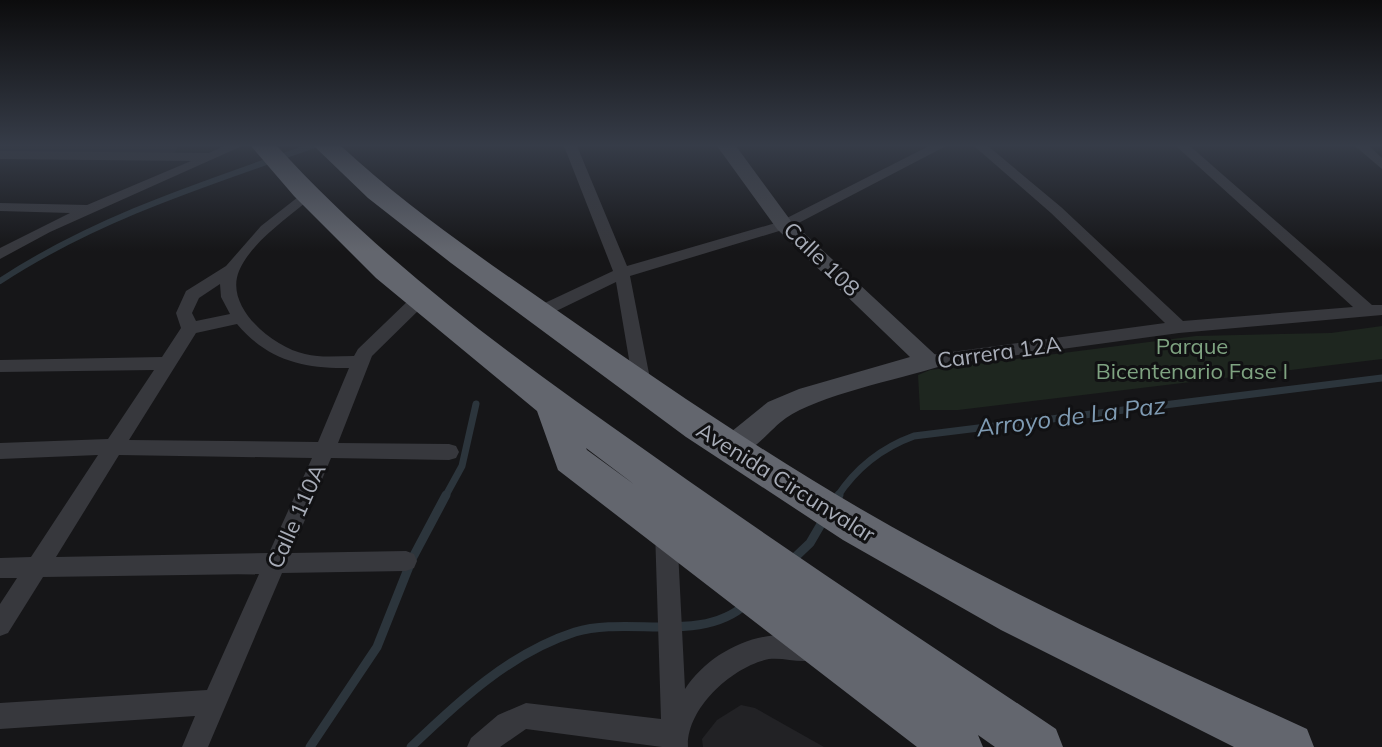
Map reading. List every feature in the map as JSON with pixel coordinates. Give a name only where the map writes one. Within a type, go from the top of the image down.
[{"type":"highway","points":[[294,181],[362,252],[418,301],[553,404],[724,550],[798,604],[1038,747]]},
{"type":"highway","name":"Avenida Circunvalar","points":[[367,181],[460,256],[538,313],[643,389],[786,485],[1053,636],[1289,747]]},
{"type":"highway","points":[[553,404],[571,459],[666,529],[724,550]]},
{"type":"highway","points":[[798,604],[855,670],[958,747]]},
{"type":"street","points":[[0,254],[158,181]]},
{"type":"street","points":[[584,181],[622,273],[643,389]]},
{"type":"street","name":"Calle 108","points":[[752,181],[784,225],[929,361]]},
{"type":"street","points":[[538,313],[622,273],[784,225],[871,181]]},
{"type":"street","points":[[1021,181],[1179,327]]},
{"type":"street","points":[[1223,181],[1375,310]]},
{"type":"street","points":[[190,328],[184,313],[187,301],[232,269],[301,189]]},
{"type":"street","points":[[0,207],[91,210]]},
{"type":"street","points":[[232,269],[228,290],[239,318],[263,338],[298,359],[360,362]]},
{"type":"street","name":"Calle 110A","points":[[195,747],[367,348],[418,301]]},
{"type":"street","name":"Carrera 12A","points":[[731,448],[778,409],[808,396],[929,361],[1179,327],[1375,310]]},
{"type":"street","points":[[0,625],[190,328],[239,318]]},
{"type":"street","points":[[0,366],[168,363]]},
{"type":"street","points":[[0,451],[112,447],[449,452]]},
{"type":"street","points":[[666,529],[669,656],[675,740]]},
{"type":"street","points":[[0,568],[406,561]]},
{"type":"street","points":[[675,740],[695,690],[728,661],[769,647],[813,650],[855,670]]},
{"type":"street","points":[[0,716],[213,702]]},
{"type":"street","points":[[480,747],[507,724],[526,716],[675,740]]},
{"type":"shaded area","points":[[741,705],[755,708],[824,747],[703,747],[702,739],[717,720]]},
{"type":"green space","name":"Parque Bicentenario Fase I","points":[[1382,326],[1382,359],[958,410],[920,410],[918,375],[930,370],[1196,336],[1331,333]]},
{"type":"waterway","points":[[0,281],[112,221],[214,181]]},
{"type":"waterway","name":"Arroyo de La Paz","points":[[837,497],[870,460],[914,436],[1382,378]]},
{"type":"waterway","points":[[445,497],[462,466],[476,404]]},
{"type":"waterway","points":[[310,747],[377,647],[412,559],[446,495]]},
{"type":"waterway","name":"Arroyo de La Paz","points":[[835,501],[839,495]]},
{"type":"waterway","name":"Arroyo de La Paz","points":[[790,562],[810,543],[824,519]]},
{"type":"waterway","points":[[411,747],[487,680],[507,665],[551,641],[596,628],[708,623],[728,616],[746,604]]}]
